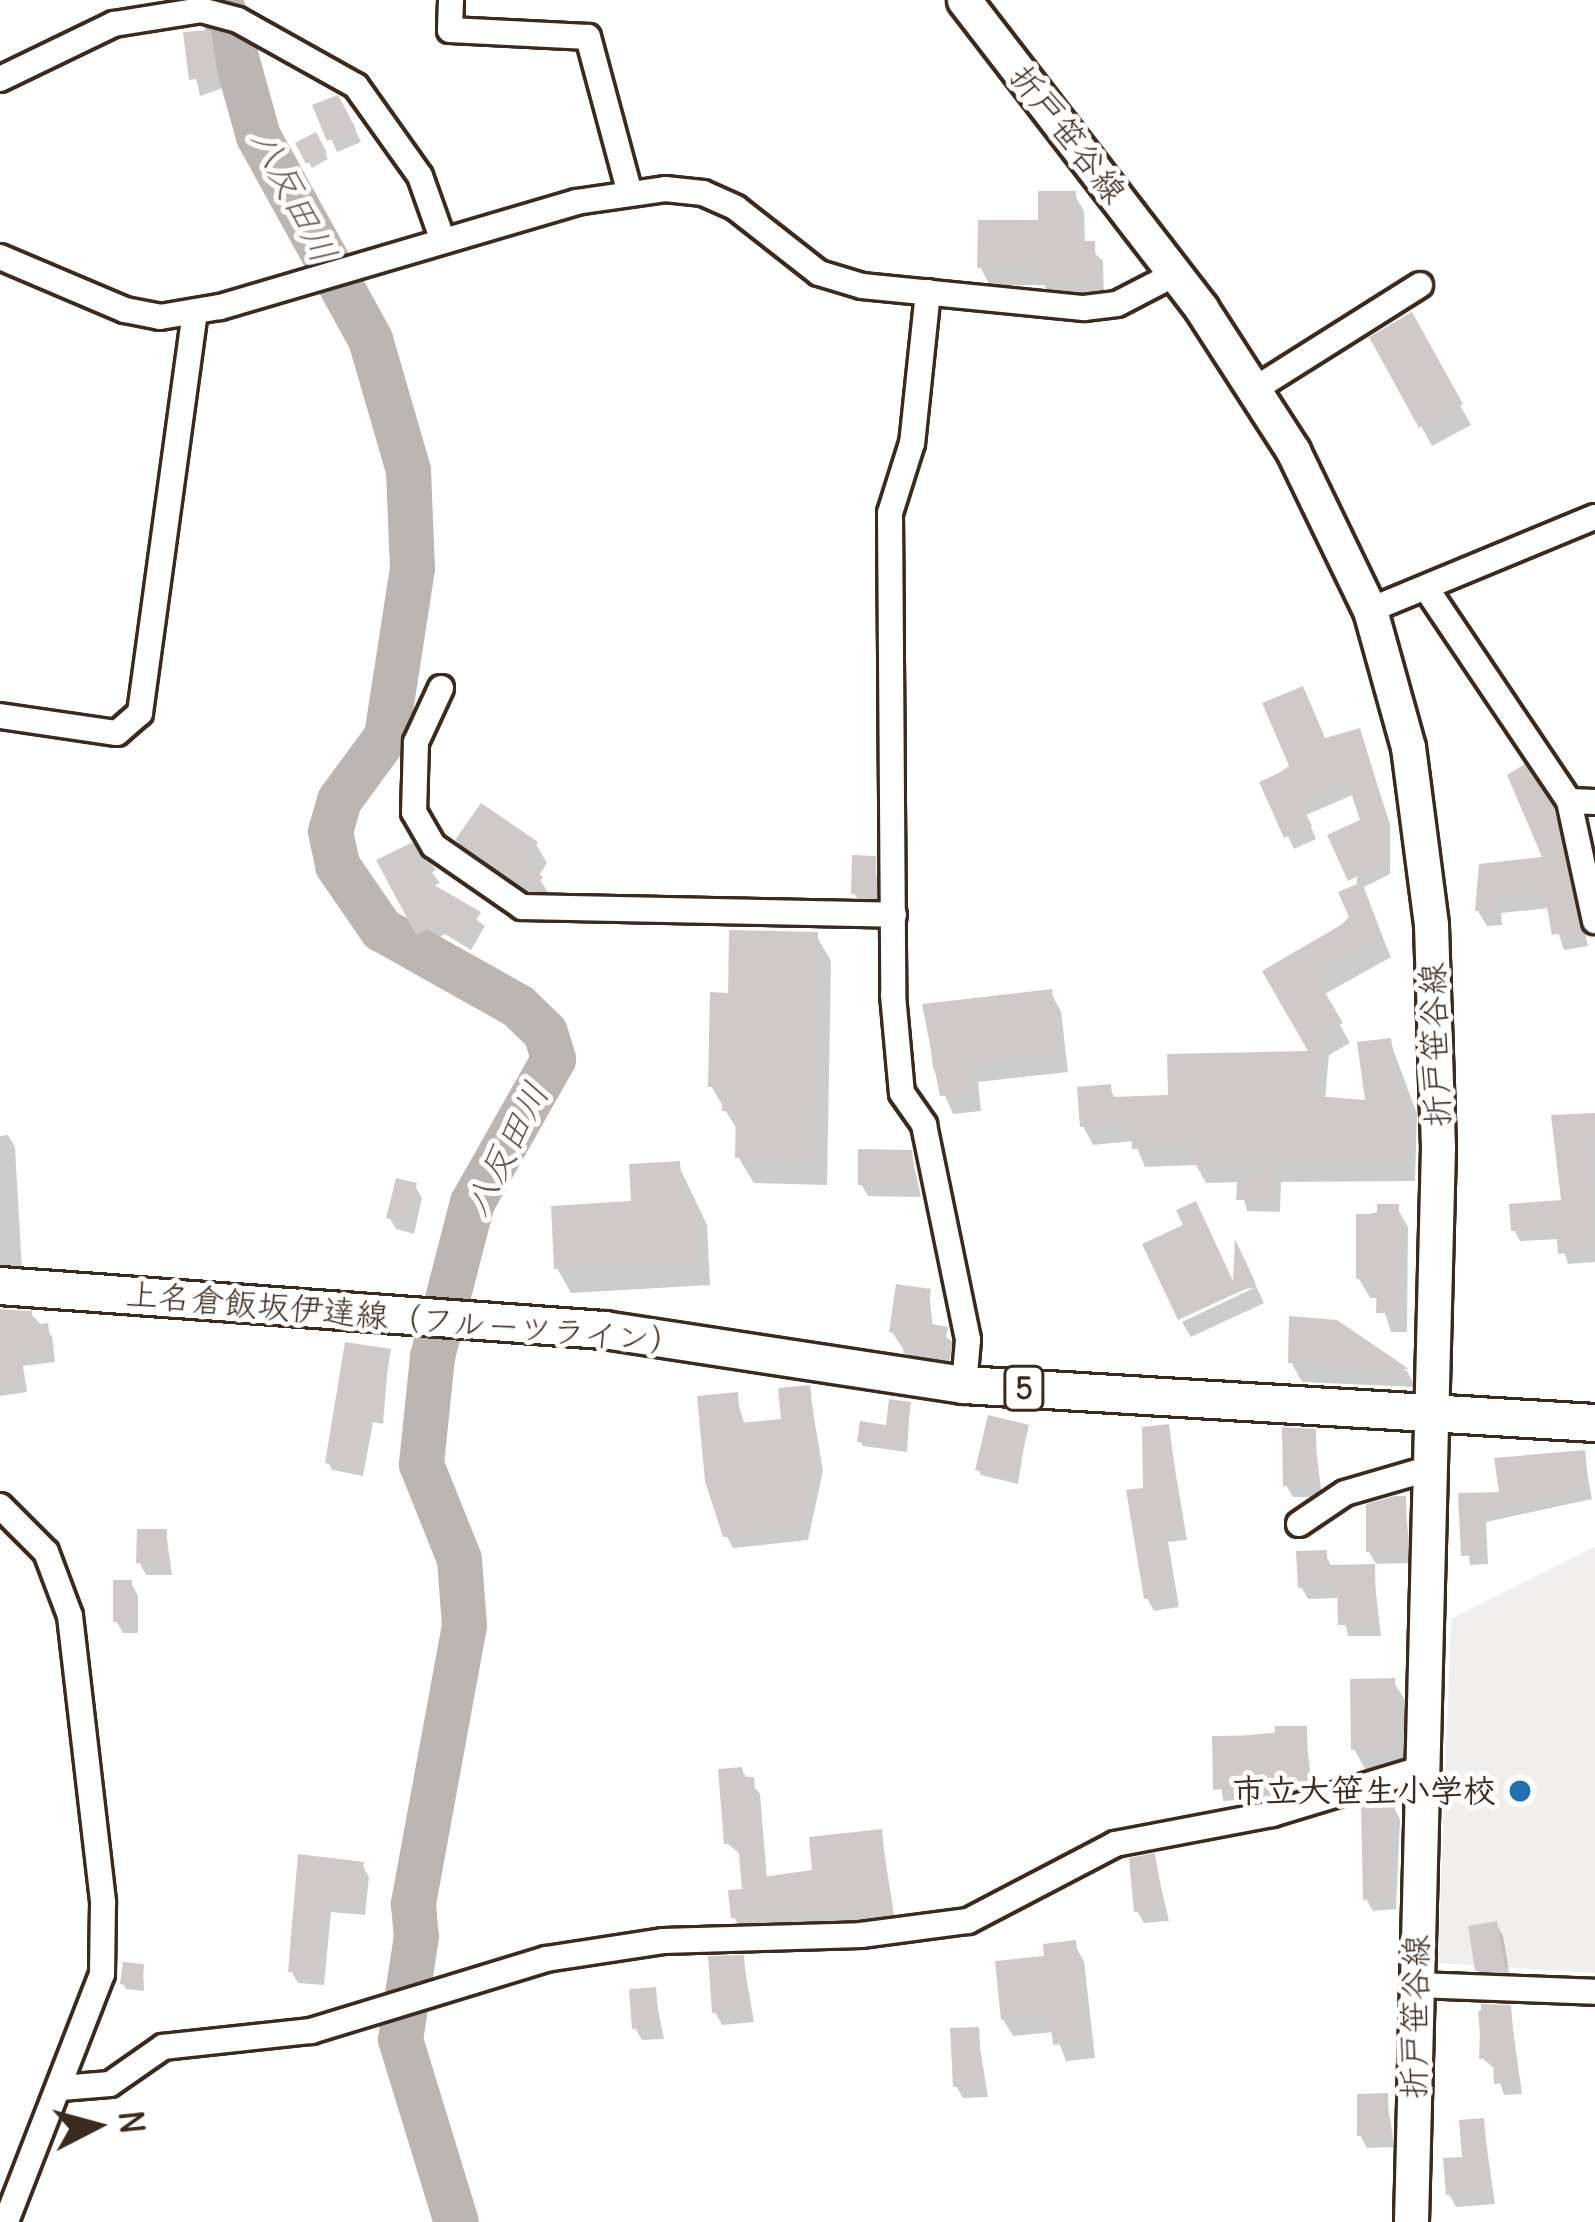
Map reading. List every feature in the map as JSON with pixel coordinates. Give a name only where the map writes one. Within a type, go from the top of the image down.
[{"type":"main road","name":"折戸笹谷線","points":[[964,0],[1175,274],[1255,389],[1370,610],[1408,747],[1431,925],[1438,1147],[1424,1470],[1411,2222]]},
{"type":"main road","name":"上名倉飯坂伊達線（フルーツライン）","points":[[0,1286],[604,1330],[964,1385],[1426,1408],[1595,1424]]},
{"type":"street","points":[[452,0],[450,30],[588,37],[629,190]]},
{"type":"street","points":[[0,46],[3,77],[114,24],[201,10],[238,20],[356,86],[419,176],[443,242]]},
{"type":"street","points":[[0,257],[125,310],[195,313],[629,190],[704,193],[819,273],[928,292],[1084,308],[1117,304],[1175,274]]},
{"type":"street","points":[[1255,389],[1420,285]]},
{"type":"street","points":[[928,292],[912,443],[890,513],[894,915],[902,1093],[924,1125],[950,1241],[968,1340],[964,1385]]},
{"type":"street","points":[[0,716],[102,734],[131,726],[140,713],[195,313]]},
{"type":"street","points":[[1370,610],[1428,591],[1595,517]]},
{"type":"street","points":[[1428,591],[1569,801],[1586,853],[1595,921]]},
{"type":"street","points":[[441,688],[416,742],[414,812],[434,846],[522,907],[894,915]]},
{"type":"street","points":[[1569,801],[1595,802]]},
{"type":"street","points":[[1299,1524],[1345,1492],[1424,1470]]},
{"type":"street","points":[[0,1506],[29,1529],[60,1581],[97,1826],[102,1974],[6,2222]]},
{"type":"street","points":[[61,2088],[92,2092],[163,2047],[296,2035],[547,1959],[663,1941],[861,1935],[968,1921],[1115,1844],[1272,1814],[1420,1769]]},
{"type":"street","points":[[1416,1985],[1595,1992]]},
{"type":"shaded area","name":"市立大笹生小学校","points":[[1595,1547],[1595,1973],[1438,1963],[1451,1619]]},
{"type":"building","points":[[211,30],[218,76],[189,80],[183,32]]},
{"type":"building","points":[[338,95],[356,129],[327,141],[312,105]]},
{"type":"building","points":[[316,132],[327,153],[306,164],[295,143]]},
{"type":"building","points":[[1038,191],[1076,191],[1077,241],[1095,241],[1096,282],[1040,283],[1039,268],[977,268],[978,220],[1038,220]]},
{"type":"building","points":[[1412,312],[1463,404],[1419,428],[1369,337]]},
{"type":"building","points":[[1303,686],[1325,738],[1360,728],[1385,810],[1385,861],[1348,881],[1327,835],[1360,820],[1348,783],[1301,803],[1312,826],[1284,838],[1259,782],[1290,768],[1262,703]]},
{"type":"building","points":[[1525,764],[1554,808],[1581,930],[1552,935],[1544,892],[1494,897],[1495,910],[1475,911],[1479,864],[1542,857],[1507,775]]},
{"type":"building","points":[[481,803],[538,842],[523,863],[543,877],[533,891],[455,840]]},
{"type":"building","points":[[413,842],[436,870],[422,878],[481,912],[465,940],[438,924],[416,935],[376,860]]},
{"type":"building","points":[[852,855],[876,856],[876,895],[851,894]]},
{"type":"building","points":[[1362,882],[1383,938],[1315,976],[1343,1023],[1320,1036],[1315,1096],[1365,1100],[1357,1042],[1391,1038],[1398,1092],[1408,1093],[1406,1163],[1193,1165],[1192,1147],[1132,1149],[1130,1123],[1080,1127],[1077,1087],[1111,1084],[1112,1097],[1168,1095],[1167,1054],[1308,1051],[1262,971],[1341,925],[1349,917],[1338,892]]},
{"type":"building","points":[[729,930],[818,932],[813,1159],[735,1158],[736,1111],[722,1111],[723,1087],[708,1087],[710,992],[728,993]]},
{"type":"building","points":[[1052,989],[1059,1054],[969,1064],[973,1093],[940,1096],[922,1004]]},
{"type":"building","points":[[1595,1113],[1595,1137],[1588,1137],[1595,1251],[1558,1254],[1556,1229],[1511,1231],[1509,1204],[1561,1200],[1551,1115]]},
{"type":"building","points":[[858,1149],[912,1150],[916,1186],[858,1185]]},
{"type":"building","points":[[680,1161],[682,1199],[695,1198],[698,1261],[554,1269],[551,1206],[631,1201],[629,1164]]},
{"type":"building","points":[[1276,1164],[1275,1201],[1236,1200],[1237,1182]]},
{"type":"building","points":[[396,1178],[417,1183],[407,1223],[386,1218]]},
{"type":"building","points":[[1196,1201],[1233,1281],[1235,1239],[1256,1284],[1178,1320],[1142,1244],[1183,1225],[1176,1210]]},
{"type":"building","points":[[1377,1204],[1399,1204],[1398,1313],[1376,1313],[1377,1280],[1356,1279],[1356,1214],[1377,1214]]},
{"type":"building","points":[[896,1284],[931,1289],[926,1323],[948,1327],[942,1359],[903,1353],[906,1335],[889,1332]]},
{"type":"building","points":[[0,1309],[32,1311],[32,1325],[48,1323],[52,1352],[20,1356],[23,1382],[0,1385]]},
{"type":"building","points":[[1289,1316],[1337,1320],[1409,1369],[1288,1363]]},
{"type":"building","points":[[345,1342],[391,1349],[380,1417],[370,1415],[359,1470],[325,1463]]},
{"type":"building","points":[[810,1385],[818,1457],[802,1529],[723,1537],[705,1481],[697,1396],[738,1392],[740,1423],[781,1419],[778,1388]]},
{"type":"building","points":[[889,1399],[911,1402],[905,1448],[857,1442],[860,1421],[886,1425]]},
{"type":"building","points":[[988,1415],[1029,1425],[1016,1480],[975,1470]]},
{"type":"building","points":[[1169,1424],[1182,1528],[1163,1530],[1174,1595],[1144,1599],[1126,1490],[1143,1488],[1142,1427]]},
{"type":"building","points":[[1282,1427],[1316,1429],[1317,1485],[1283,1486]]},
{"type":"building","points":[[1585,1450],[1589,1489],[1482,1512],[1484,1555],[1461,1556],[1458,1493],[1499,1492],[1494,1458]]},
{"type":"building","points":[[1406,1496],[1407,1552],[1366,1552],[1366,1504]]},
{"type":"building","points":[[137,1529],[167,1529],[167,1564],[136,1563]]},
{"type":"building","points":[[1327,1550],[1327,1565],[1375,1564],[1376,1625],[1338,1625],[1337,1586],[1298,1588],[1296,1551]]},
{"type":"building","points":[[113,1580],[132,1580],[133,1622],[113,1622]]},
{"type":"building","points":[[1395,1678],[1396,1749],[1351,1750],[1350,1679]]},
{"type":"building","points":[[1275,1726],[1307,1726],[1308,1783],[1213,1790],[1212,1736],[1275,1735]]},
{"type":"building","points":[[742,1767],[744,1777],[754,1777],[762,1877],[812,1870],[809,1837],[882,1829],[890,1914],[731,1918],[728,1890],[742,1889],[738,1843],[724,1844],[718,1769]]},
{"type":"building","points":[[1395,1803],[1391,1897],[1363,1900],[1361,1805]]},
{"type":"building","points":[[1155,1853],[1164,1909],[1134,1912],[1129,1858]]},
{"type":"building","points":[[298,1854],[364,1862],[360,1904],[326,1902],[319,1975],[288,1972]]},
{"type":"building","points":[[1497,1921],[1506,1972],[1475,1971],[1468,1926]]},
{"type":"building","points":[[1076,1940],[1087,2042],[1053,2045],[1050,2015],[1001,2020],[995,1961],[1044,1956],[1043,1944]]},
{"type":"building","points":[[744,1955],[748,2010],[712,2013],[708,1956]]},
{"type":"building","points":[[123,1962],[144,1964],[142,1987],[120,1984]]},
{"type":"building","points":[[656,1987],[659,2027],[632,2029],[629,1989]]},
{"type":"building","points":[[1481,2004],[1511,2005],[1517,2082],[1494,2084],[1493,2058],[1479,2059]]},
{"type":"building","points":[[979,2027],[982,2085],[953,2087],[950,2028]]},
{"type":"building","points":[[1388,2093],[1389,2135],[1357,2136],[1357,2094]]},
{"type":"building","points":[[1484,2118],[1490,2192],[1446,2195],[1443,2158],[1462,2157],[1459,2120]]},
{"type":"waterway","name":"八反田川","points":[[220,0],[258,136],[370,339],[408,470],[412,568],[386,736],[339,800],[330,831],[337,865],[381,929],[518,1006],[545,1032],[553,1059],[472,1202],[432,1357],[421,1464],[459,1559],[464,1625],[413,1904],[416,1936],[400,2039],[456,2222]]},
{"type":"place","name":"市立大笹生小学校","points":[[1520,1791]]}]
